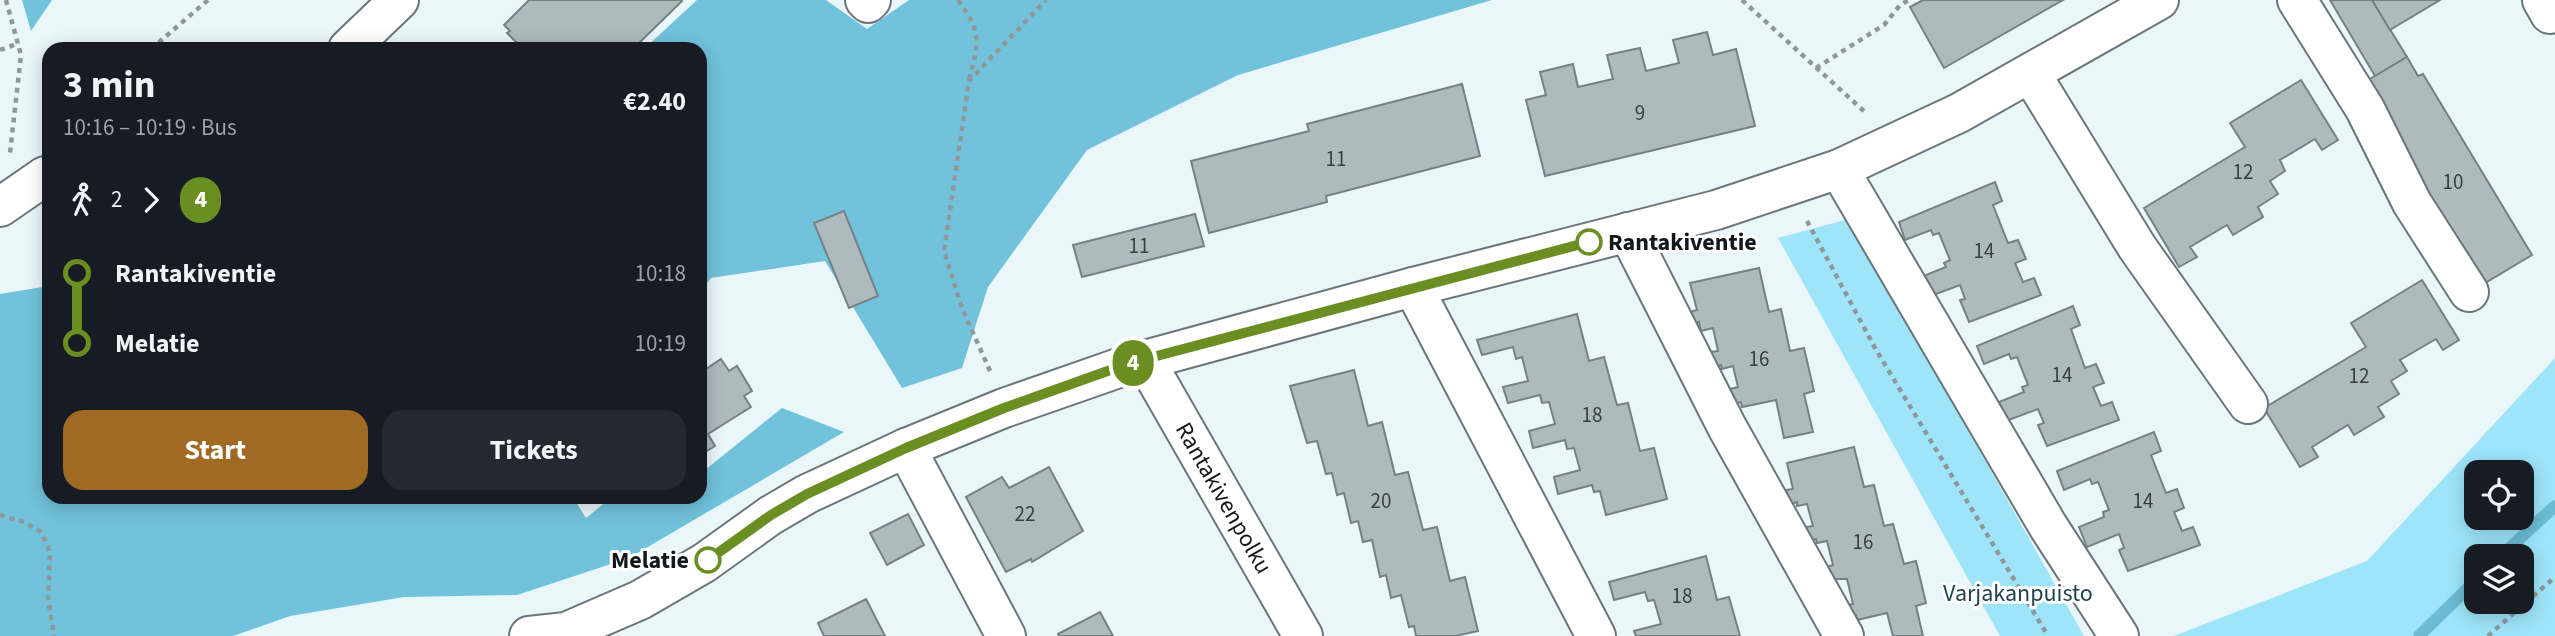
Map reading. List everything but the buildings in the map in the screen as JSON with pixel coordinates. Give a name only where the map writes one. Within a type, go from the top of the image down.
[{"type":"street","points":[[355,42],[399,0]]},
{"type":"street","points":[[529,636],[568,634],[640,600],[704,563],[771,515],[807,494],[906,448],[1004,408],[1145,360],[1413,287],[1716,210],[1839,169],[1959,113],[2159,0]]},
{"type":"street","points":[[2297,0],[2365,109],[2412,203],[2469,292]]},
{"type":"street","points":[[2031,74],[2137,247],[2248,404]]},
{"type":"street","points":[[1839,169],[2048,526],[2119,636]]},
{"type":"street","points":[[4,205],[42,178]]},
{"type":"street","points":[[1628,232],[1727,427],[1844,636]]},
{"type":"street","points":[[1413,287],[1597,636]]},
{"type":"street","name":"Rantakivenpolku","points":[[1145,360],[1303,636]]},
{"type":"street","points":[[906,448],[1006,636]]},
{"type":"path","points":[[4,205],[21,55],[6,0]]},
{"type":"path","points":[[159,42],[208,0]]},
{"type":"path","points":[[958,0],[971,18],[979,44],[969,81],[944,251],[962,308],[991,373]]},
{"type":"path","points":[[969,81],[1046,0]]},
{"type":"path","points":[[1742,0],[1898,142]]},
{"type":"path","points":[[1816,68],[1884,24],[1900,5],[1909,0]]},
{"type":"path","points":[[0,50],[19,43]]},
{"type":"path","points":[[1789,187],[1875,348],[2048,636]]},
{"type":"path","points":[[0,514],[24,522],[41,533],[50,552],[48,598],[54,636]]},
{"type":"path","points":[[2488,636],[2555,577]]},
{"type":"green space","name":"Varjakanpuisto","points":[[1849,219],[2084,636],[2000,636],[1778,238]]},
{"type":"green space","points":[[2555,358],[2555,636],[2174,636],[2367,561]]},
{"type":"shaded area","points":[[22,0],[52,0],[31,31]]},
{"type":"shaded area","points":[[697,0],[826,0],[867,29],[909,0],[1492,0],[1238,75],[1087,150],[988,287],[962,368],[902,388],[825,261],[711,278],[707,283],[707,42],[652,42]]},
{"type":"shaded area","points":[[42,287],[42,504],[577,504],[586,518],[603,504],[707,504],[707,468],[782,408],[844,432],[629,558],[517,595],[404,597],[290,616],[233,636],[0,636],[0,294]]},
{"type":"waterway","points":[[2514,544],[2555,506]]},
{"type":"waterway","points":[[2419,636],[2464,592]]},
{"type":"bus line","name":"4","points":[[708,560],[771,515],[807,494],[906,448],[1004,408],[1130,363],[1589,242]]},
{"type":"place","name":"Rantakiventie","points":[[1589,242]]},
{"type":"place","name":"Melatie","points":[[708,560]]}]
